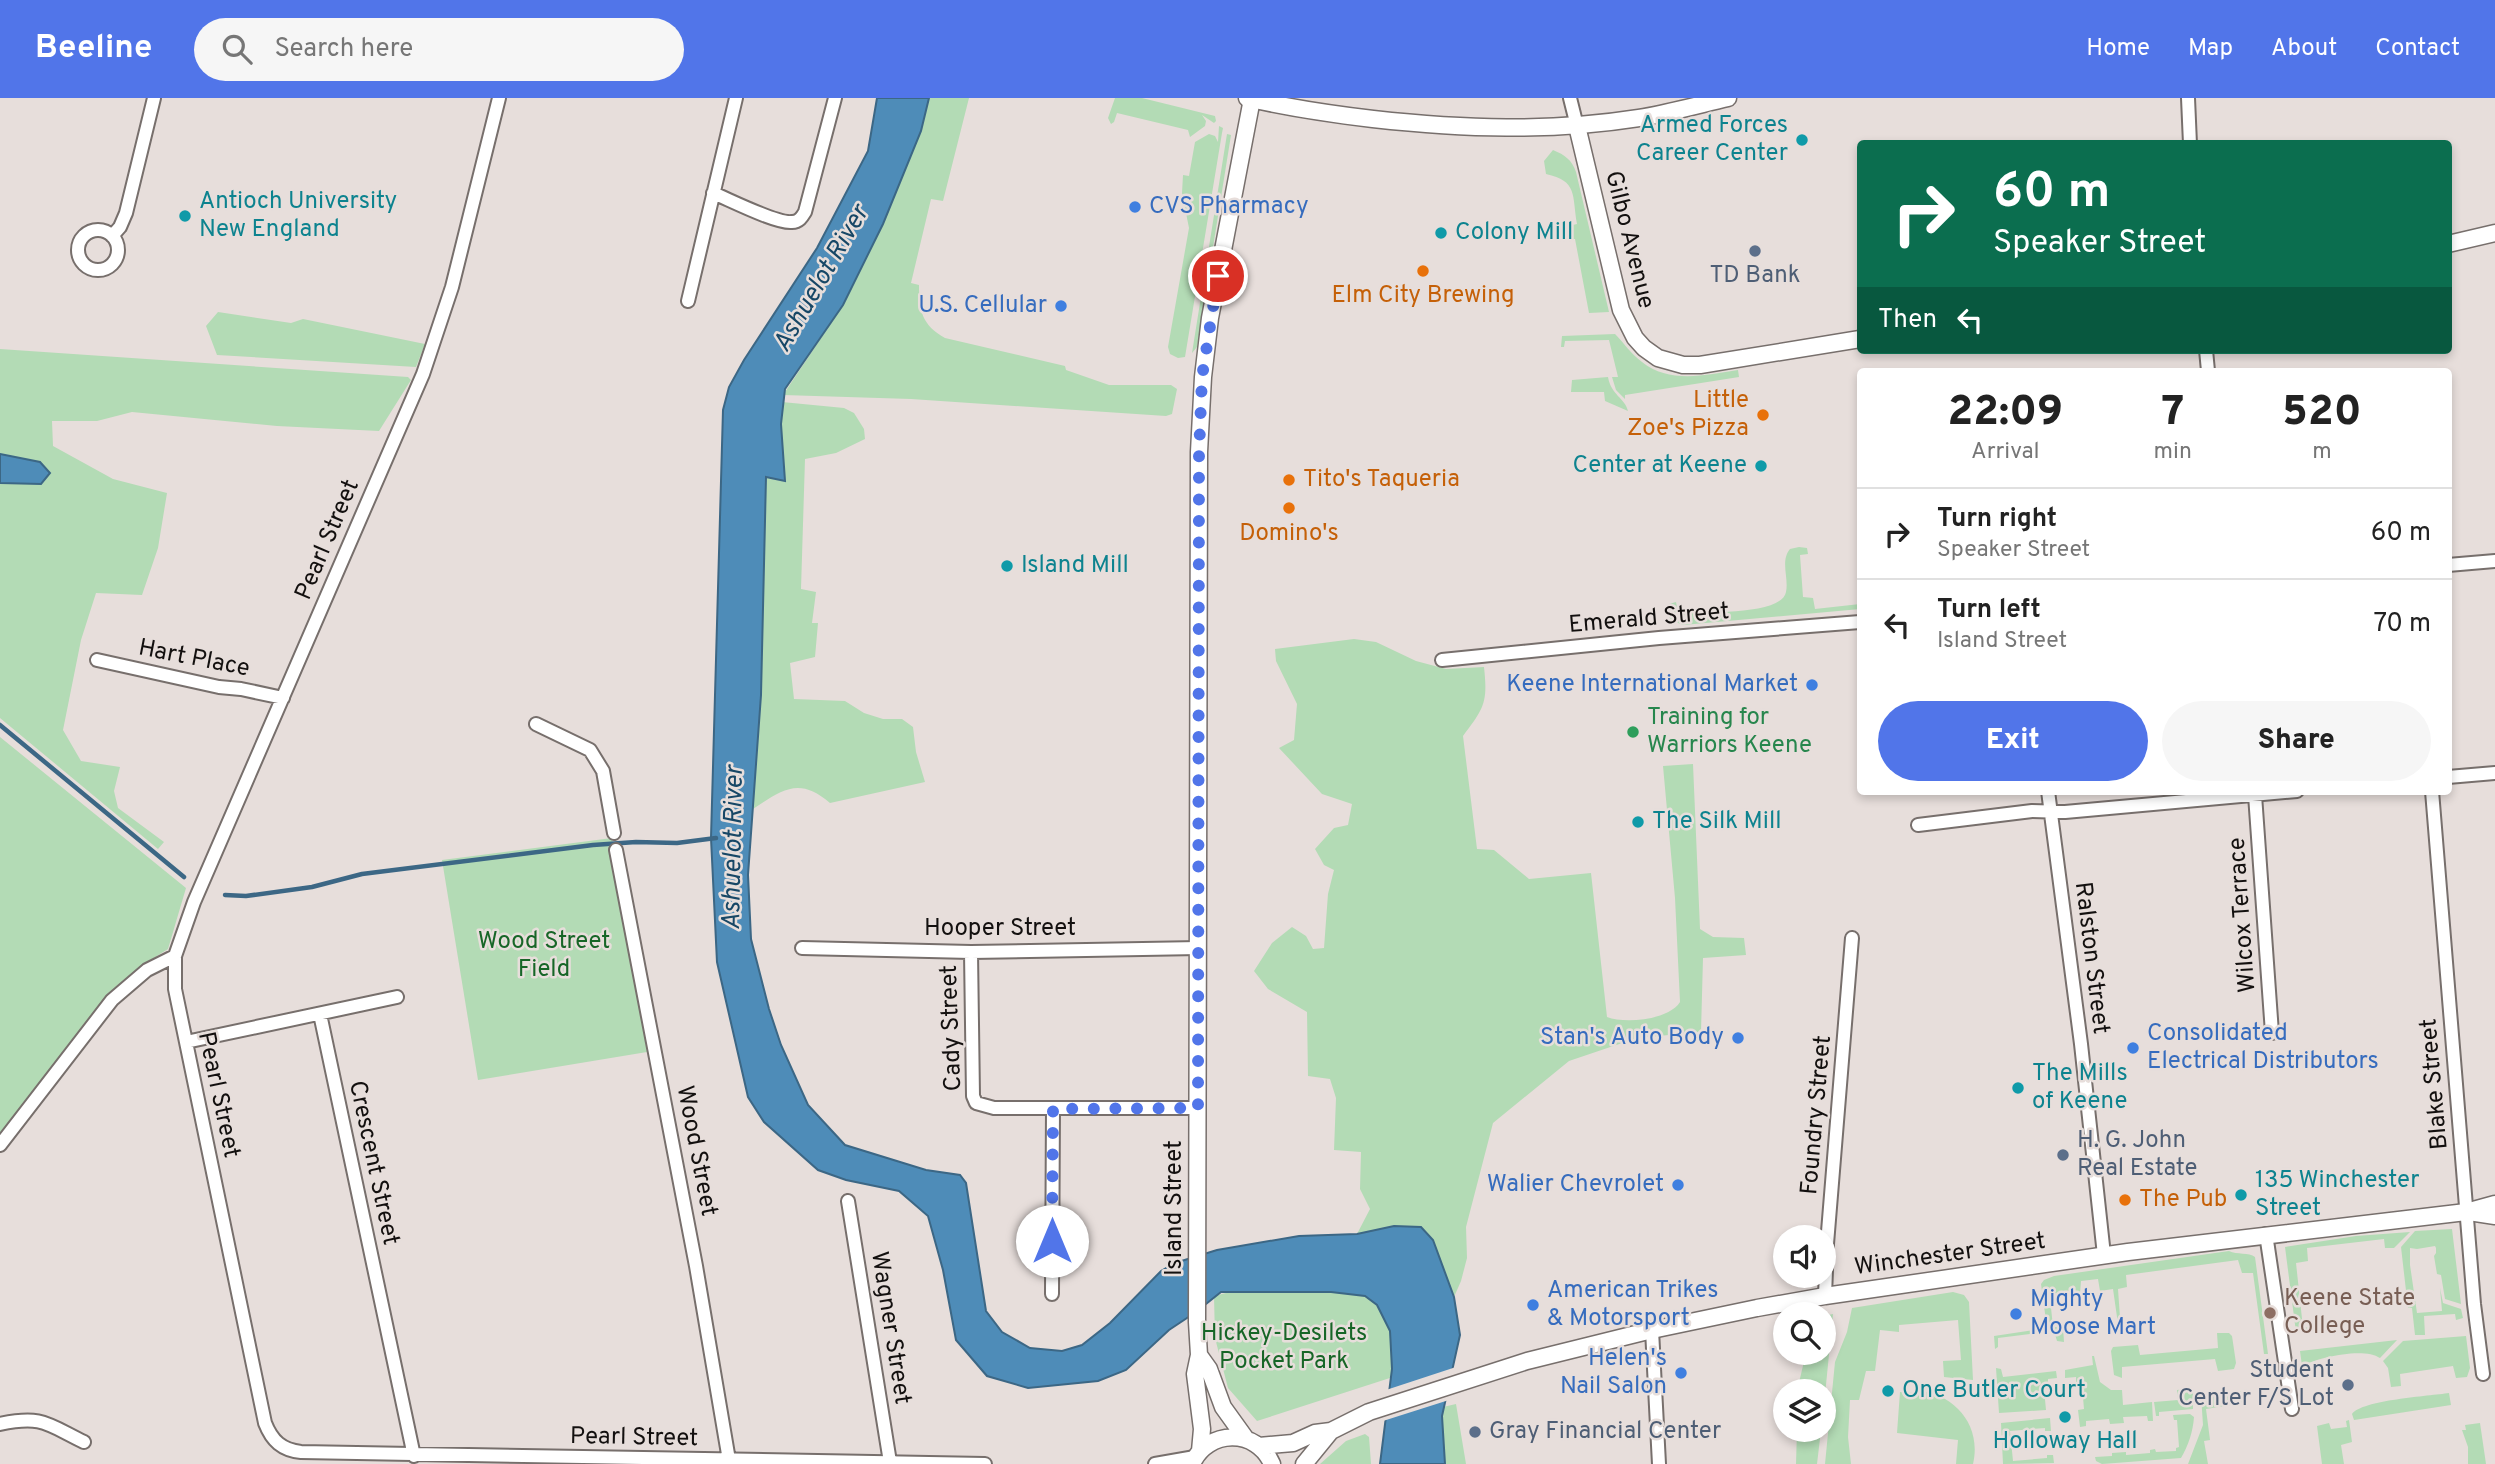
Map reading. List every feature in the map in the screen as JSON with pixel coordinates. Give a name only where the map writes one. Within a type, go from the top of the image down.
[{"type":"street","points":[[112,236],[120,227],[126,213],[154,98]]},
{"type":"street","name":"Pearl Street","points":[[499,98],[438,335],[410,407],[194,902],[175,956],[174,989],[265,1423],[276,1444],[293,1451],[414,1456],[985,1464]]},
{"type":"street","points":[[688,301],[736,98]]},
{"type":"street","points":[[713,193],[777,219],[790,223],[800,220],[805,212],[835,98]]},
{"type":"street","points":[[1570,98],[1577,126]]},
{"type":"street","points":[[1249,99],[1330,114],[1437,126],[1503,129],[1577,126],[1641,118],[1728,98]]},
{"type":"street","points":[[2188,98],[2190,140]]},
{"type":"street","name":"Island Street","points":[[1195,1457],[1202,1429],[1195,1374],[1199,1355],[1198,494],[1202,377],[1249,99]]},
{"type":"street","name":"Gilbo Avenue","points":[[1577,126],[1621,310],[1635,338],[1644,348],[1658,358],[1670,362],[1700,365],[1857,339]]},
{"type":"street","points":[[2452,243],[2495,233]]},
{"type":"street","points":[[2452,565],[2495,561]]},
{"type":"street","name":"Emerald Street","points":[[1442,660],[1659,638],[1857,622]]},
{"type":"street","name":"Hart Place","points":[[97,660],[283,698]]},
{"type":"street","points":[[536,723],[590,750],[603,771],[614,833]]},
{"type":"street","points":[[2452,777],[2495,773]]},
{"type":"street","name":"Ralston Street","points":[[2049,795],[2081,1044],[2104,1255]]},
{"type":"street","points":[[1918,825],[2032,811],[2255,795]]},
{"type":"street","name":"Wilcox Terrace","points":[[2255,795],[2272,1033]]},
{"type":"street","name":"Blake Street","points":[[2432,795],[2474,1304],[2483,1374]]},
{"type":"street","name":"Wood Street","points":[[616,850],[696,1266],[729,1460]]},
{"type":"street","name":"Foundry Street","points":[[1825,1296],[1852,938]]},
{"type":"street","name":"Hooper Street","points":[[802,948],[971,952],[1199,948]]},
{"type":"street","name":"Cady Street","points":[[971,952],[972,1096],[976,1103],[994,1108],[1053,1109]]},
{"type":"street","points":[[0,1145],[112,1000],[147,970],[175,956]]},
{"type":"street","points":[[186,1042],[397,996]]},
{"type":"street","name":"Crescent Street","points":[[320,1014],[414,1456]]},
{"type":"street","points":[[1052,1294],[1053,1109],[1198,1108]]},
{"type":"street","name":"Wagner Street","points":[[848,1201],[890,1462]]},
{"type":"street","name":"Winchester Street","points":[[1195,1457],[1217,1439],[1232,1436],[1253,1442],[1293,1443],[1315,1433],[1331,1431],[1369,1412],[1538,1358],[1652,1330],[1825,1296],[2104,1255],[2466,1212],[2495,1204]]},
{"type":"street","name":"Winchester Street","points":[[2466,1212],[2495,1216]]},
{"type":"street","points":[[2266,1234],[2292,1409]]},
{"type":"street","points":[[1652,1330],[1659,1464]]},
{"type":"street","name":"Island Street","points":[[1199,1355],[1209,1369],[1223,1408],[1272,1464]]},
{"type":"street","points":[[0,1424],[38,1420],[84,1442]]},
{"type":"street","name":"Winchester Street","points":[[1304,1464],[1331,1431]]},
{"type":"street","points":[[1156,1464],[1195,1457]]},
{"type":"green space","points":[[929,98],[969,98],[943,201],[931,199],[911,283],[919,285],[921,310],[931,328],[945,338],[1065,366],[1066,370],[1109,385],[1171,385],[1177,389],[1172,414],[1166,416],[911,399],[783,395],[843,305],[883,224],[921,131]]},
{"type":"green space","points":[[1115,98],[1142,98],[1215,116],[1216,121],[1214,123],[1202,115],[1206,121],[1205,126],[1190,137],[1188,130],[1117,113],[1111,124],[1108,118]]},
{"type":"green space","points":[[1219,126],[1223,128],[1185,357],[1178,358],[1170,354],[1168,347],[1189,228],[1182,193],[1183,175],[1189,176],[1195,142],[1209,134],[1215,136],[1218,142]]},
{"type":"green space","points":[[1227,134],[1231,135],[1197,347],[1192,353]]},
{"type":"green space","points":[[1553,150],[1568,158],[1576,172],[1609,312],[1589,313],[1575,239],[1569,239],[1564,227],[1577,224],[1572,191],[1564,181],[1546,174],[1544,161]]},
{"type":"green space","points":[[218,312],[291,323],[303,319],[425,344],[416,367],[217,355],[206,326]]},
{"type":"green space","points":[[1615,334],[1638,359],[1664,373],[1688,376],[1738,370],[1739,377],[1625,395],[1625,399],[1616,390],[1612,377],[1618,377],[1609,340],[1565,341],[1564,347],[1561,347],[1562,336]]},
{"type":"green space","points":[[0,349],[408,377],[411,380],[379,431],[277,426],[132,412],[97,421],[52,421],[53,446],[113,479],[167,493],[158,548],[142,595],[96,593],[81,640],[63,730],[81,761],[120,767],[114,791],[118,808],[164,842],[158,849],[0,718]]},
{"type":"green space","points":[[1608,377],[1612,388],[1628,411],[1605,401],[1604,392],[1571,392],[1572,380]]},
{"type":"green space","points":[[782,402],[844,408],[854,413],[864,429],[865,439],[836,453],[805,459],[801,589],[816,592],[812,623],[818,623],[815,657],[790,663],[794,699],[845,701],[864,713],[883,719],[902,719],[913,727],[916,752],[925,782],[830,803],[809,790],[791,789],[773,796],[753,809],[761,695],[766,477],[785,480]]},
{"type":"green space","points":[[1807,548],[1808,554],[1800,555],[1803,597],[1813,598],[1815,609],[1857,604],[1857,609],[1683,625],[1667,615],[1669,604],[1676,602],[1678,613],[1756,609],[1781,600],[1787,587],[1785,564],[1790,549]]},
{"type":"green space","points":[[1354,639],[1376,642],[1416,661],[1446,669],[1484,667],[1483,704],[1463,736],[1477,849],[1494,850],[1529,879],[1591,873],[1607,1017],[1635,1020],[1657,1017],[1680,1002],[1675,898],[1663,766],[1693,764],[1700,929],[1713,937],[1744,938],[1746,955],[1703,958],[1701,1032],[1637,1038],[1569,1061],[1493,1123],[1466,1227],[1467,1258],[1454,1297],[1433,1240],[1421,1227],[1394,1226],[1357,1234],[1370,1209],[1360,1189],[1361,1152],[1334,1150],[1336,1098],[1330,1079],[1308,1076],[1307,1012],[1268,989],[1254,971],[1272,943],[1292,927],[1306,936],[1313,949],[1324,948],[1328,894],[1334,870],[1324,865],[1315,849],[1334,828],[1348,825],[1352,804],[1322,794],[1279,748],[1294,740],[1297,704],[1276,661],[1275,649]]},
{"type":"green space","points":[[0,737],[186,888],[168,949],[141,966],[112,990],[0,1135]]},
{"type":"green space","name":"Wood Street Field","points":[[612,838],[647,1052],[478,1080],[442,860]]},
{"type":"green space","points":[[2452,1229],[2461,1304],[2445,1299],[2441,1275],[2437,1274],[2435,1246],[2410,1248],[2410,1265],[2417,1313],[2442,1311],[2440,1288],[2443,1303],[2461,1309],[2463,1318],[2456,1320],[2455,1314],[2424,1316],[2425,1335],[2415,1335],[2412,1308],[2408,1308],[2401,1247],[2415,1231]]},
{"type":"green space","points":[[2410,1232],[2394,1248],[2385,1248],[2384,1239],[2307,1248],[2308,1261],[2296,1263],[2303,1328],[2311,1327],[2309,1330],[2296,1332],[2285,1247],[2356,1236]]},
{"type":"green space","points":[[2229,1251],[2255,1257],[2268,1354],[2264,1354],[2253,1273],[2242,1273],[2238,1260],[2126,1275],[2127,1287],[2118,1289],[2121,1332],[2113,1289],[2100,1291],[2098,1279],[2081,1281],[2080,1294],[2050,1298],[2053,1327],[2063,1327],[2064,1342],[2057,1341],[2054,1331],[1998,1338],[1998,1347],[1995,1349],[1994,1336],[2047,1328],[2041,1284],[2044,1280],[2054,1276]]},
{"type":"green space","name":"Hickey-Desilets Pocket Park","points":[[1345,1283],[1394,1314],[1393,1377],[1257,1421],[1228,1388],[1215,1338],[1214,1296],[1238,1290]]},
{"type":"green space","points":[[1953,1292],[1964,1295],[1969,1302],[1973,1380],[1944,1377],[1943,1361],[1961,1360],[1958,1320],[1899,1325],[1899,1332],[1880,1330],[1875,1371],[1866,1371],[1859,1400],[1850,1400],[1848,1437],[1851,1464],[1825,1464],[1827,1442],[1836,1442],[1835,1365],[1847,1332],[1852,1308]]},
{"type":"green space","points":[[2217,1333],[2229,1333],[2232,1336],[2236,1363],[2234,1369],[2218,1371],[2215,1359],[2122,1367],[2122,1378],[2114,1375],[2111,1351],[2113,1347],[2138,1345],[2140,1355],[2218,1348]]},
{"type":"green space","points":[[2466,1336],[2470,1368],[2467,1377],[2456,1378],[2453,1366],[2400,1374],[2401,1386],[2391,1387],[2388,1368],[2383,1361],[2403,1341]]},
{"type":"green space","points":[[2397,1340],[2380,1358],[2353,1353],[2319,1359],[2302,1366],[2300,1351]]},
{"type":"green space","points":[[2092,1356],[2100,1382],[2111,1390],[2122,1390],[2123,1405],[2152,1402],[2153,1421],[2148,1421],[2147,1416],[2123,1417],[2124,1423],[2110,1424],[2109,1419],[2086,1421],[2086,1426],[2080,1427],[2078,1410],[2084,1409],[2082,1386],[2076,1386],[2076,1377],[2065,1378],[2065,1370],[2093,1365]]},
{"type":"green space","points":[[1803,1365],[1828,1365],[1827,1379],[1800,1379]]},
{"type":"green space","points":[[1996,1368],[2001,1369],[2003,1377],[2056,1371],[2057,1378],[2048,1379],[2048,1388],[2044,1389],[2046,1410],[1999,1413]]},
{"type":"green space","points":[[2193,1388],[2193,1409],[2159,1412],[2159,1416],[2156,1416],[2154,1402],[2178,1400],[2177,1390]]},
{"type":"green space","points":[[1916,1390],[1943,1398],[1963,1414],[1973,1437],[1973,1464],[1956,1464],[1958,1440],[1897,1433],[1900,1392],[1916,1393]]},
{"type":"green space","points":[[2241,1391],[2243,1403],[2206,1409],[2210,1440],[2204,1441],[2208,1464],[2188,1464],[2203,1425],[2201,1395]]},
{"type":"green space","points":[[2449,1393],[2451,1405],[2354,1420],[2352,1414],[2358,1409],[2382,1402]]},
{"type":"green space","points":[[1456,1404],[1466,1464],[1445,1464],[1443,1407]]},
{"type":"green space","points":[[2190,1414],[2194,1417],[2193,1428],[2181,1458],[2102,1464],[2096,1461],[2095,1457],[2112,1456],[2112,1453],[2150,1453],[2150,1450],[2155,1449],[2156,1452],[2176,1451],[2179,1447],[2177,1420],[2174,1420],[2173,1415]]},
{"type":"green space","points":[[2050,1418],[2051,1431],[2045,1431],[2045,1428],[2010,1431],[2013,1461],[2053,1455],[2054,1463],[2003,1464],[2001,1423]]},
{"type":"green space","points":[[2349,1420],[2352,1442],[2341,1445],[2344,1464],[2322,1464],[2317,1426],[2329,1423],[2331,1429],[2347,1427],[2346,1421]]},
{"type":"green space","points":[[2480,1423],[2486,1464],[2468,1464],[2468,1447],[2462,1430],[2466,1430],[2465,1425]]},
{"type":"green space","points":[[1365,1434],[1369,1437],[1371,1464],[1320,1464],[1346,1441]]},
{"type":"green space","points":[[1797,1442],[1820,1442],[1817,1464],[1796,1464]]},
{"type":"water","name":"Ashuelot River","points":[[877,98],[929,98],[921,131],[883,224],[843,305],[785,389],[781,424],[785,481],[766,477],[761,695],[748,875],[751,939],[781,1045],[808,1105],[845,1145],[926,1170],[960,1175],[966,1183],[986,1311],[1002,1332],[1030,1348],[1062,1351],[1082,1345],[1110,1323],[1161,1271],[1175,1263],[1217,1250],[1299,1236],[1357,1234],[1394,1226],[1421,1227],[1433,1240],[1454,1297],[1460,1335],[1442,1416],[1445,1464],[1380,1464],[1392,1369],[1390,1331],[1377,1305],[1365,1296],[1331,1292],[1221,1292],[1169,1330],[1126,1370],[1098,1381],[1028,1388],[987,1376],[956,1340],[943,1270],[928,1216],[899,1191],[846,1180],[818,1170],[764,1122],[748,1097],[717,962],[711,838],[723,410],[729,387],[744,360],[817,248],[868,151]]},
{"type":"water","points":[[0,454],[40,462],[50,473],[41,484],[0,483]]},
{"type":"pier","points":[[1456,1367],[1449,1400],[1383,1421],[1386,1390]]},
{"type":"waterway","points":[[0,725],[184,877]]},
{"type":"waterway","name":"Ashuelot River","points":[[225,895],[246,896],[312,887],[362,874],[593,845],[677,843],[716,838]]},
{"type":"place","name":"Armed Forces Career Center","points":[[1802,140]]},
{"type":"place","name":"CVS Pharmacy","points":[[1135,207]]},
{"type":"place","name":"Antioch University New England","points":[[185,216]]},
{"type":"place","name":"Colony Mill","points":[[1441,233]]},
{"type":"place","name":"TD Bank","points":[[1755,251]]},
{"type":"place","name":"Elm City Brewing","points":[[1423,271]]},
{"type":"place","name":"U.S. Cellular","points":[[1061,306]]},
{"type":"place","name":"Little Zoe's Pizza","points":[[1763,415]]},
{"type":"place","name":"Center at Keene","points":[[1761,466]]},
{"type":"place","name":"Tito's Taqueria","points":[[1289,480]]},
{"type":"place","name":"Domino's","points":[[1289,508]]},
{"type":"place","name":"Island Mill","points":[[1007,566]]},
{"type":"place","name":"Keene International Market","points":[[1812,685]]},
{"type":"place","name":"Training for Warriors Keene","points":[[1633,732]]},
{"type":"place","name":"The Silk Mill","points":[[1638,822]]},
{"type":"place","name":"Stan's Auto Body","points":[[1738,1038]]},
{"type":"place","name":"Consolidated Electrical Distributors","points":[[2133,1048]]},
{"type":"place","name":"The Mills of Keene","points":[[2018,1088]]},
{"type":"place","name":"H. G. John Real Estate","points":[[2063,1155]]},
{"type":"place","name":"Walier Chevrolet","points":[[1678,1185]]},
{"type":"place","name":"135 Winchester Street","points":[[2241,1195]]},
{"type":"place","name":"The Pub","points":[[2125,1200]]},
{"type":"place","name":"American Trikes & Motorsport","points":[[1533,1305]]},
{"type":"place","name":"Keene State College","points":[[2270,1313]]},
{"type":"place","name":"Mighty Moose Mart","points":[[2016,1314]]},
{"type":"place","name":"Helen's Nail Salon","points":[[1681,1373]]},
{"type":"place","name":"Student Center F/S Lot","points":[[2348,1385]]},
{"type":"place","name":"One Butler Court","points":[[1888,1391]]},
{"type":"place","name":"Holloway Hall","points":[[2065,1417]]},
{"type":"place","name":"Gray Financial Center","points":[[1475,1432]]},
{"type":"route","points":[[1052,1241],[1053,1109],[1198,1108],[1198,494],[1202,377],[1218,276]]}]
